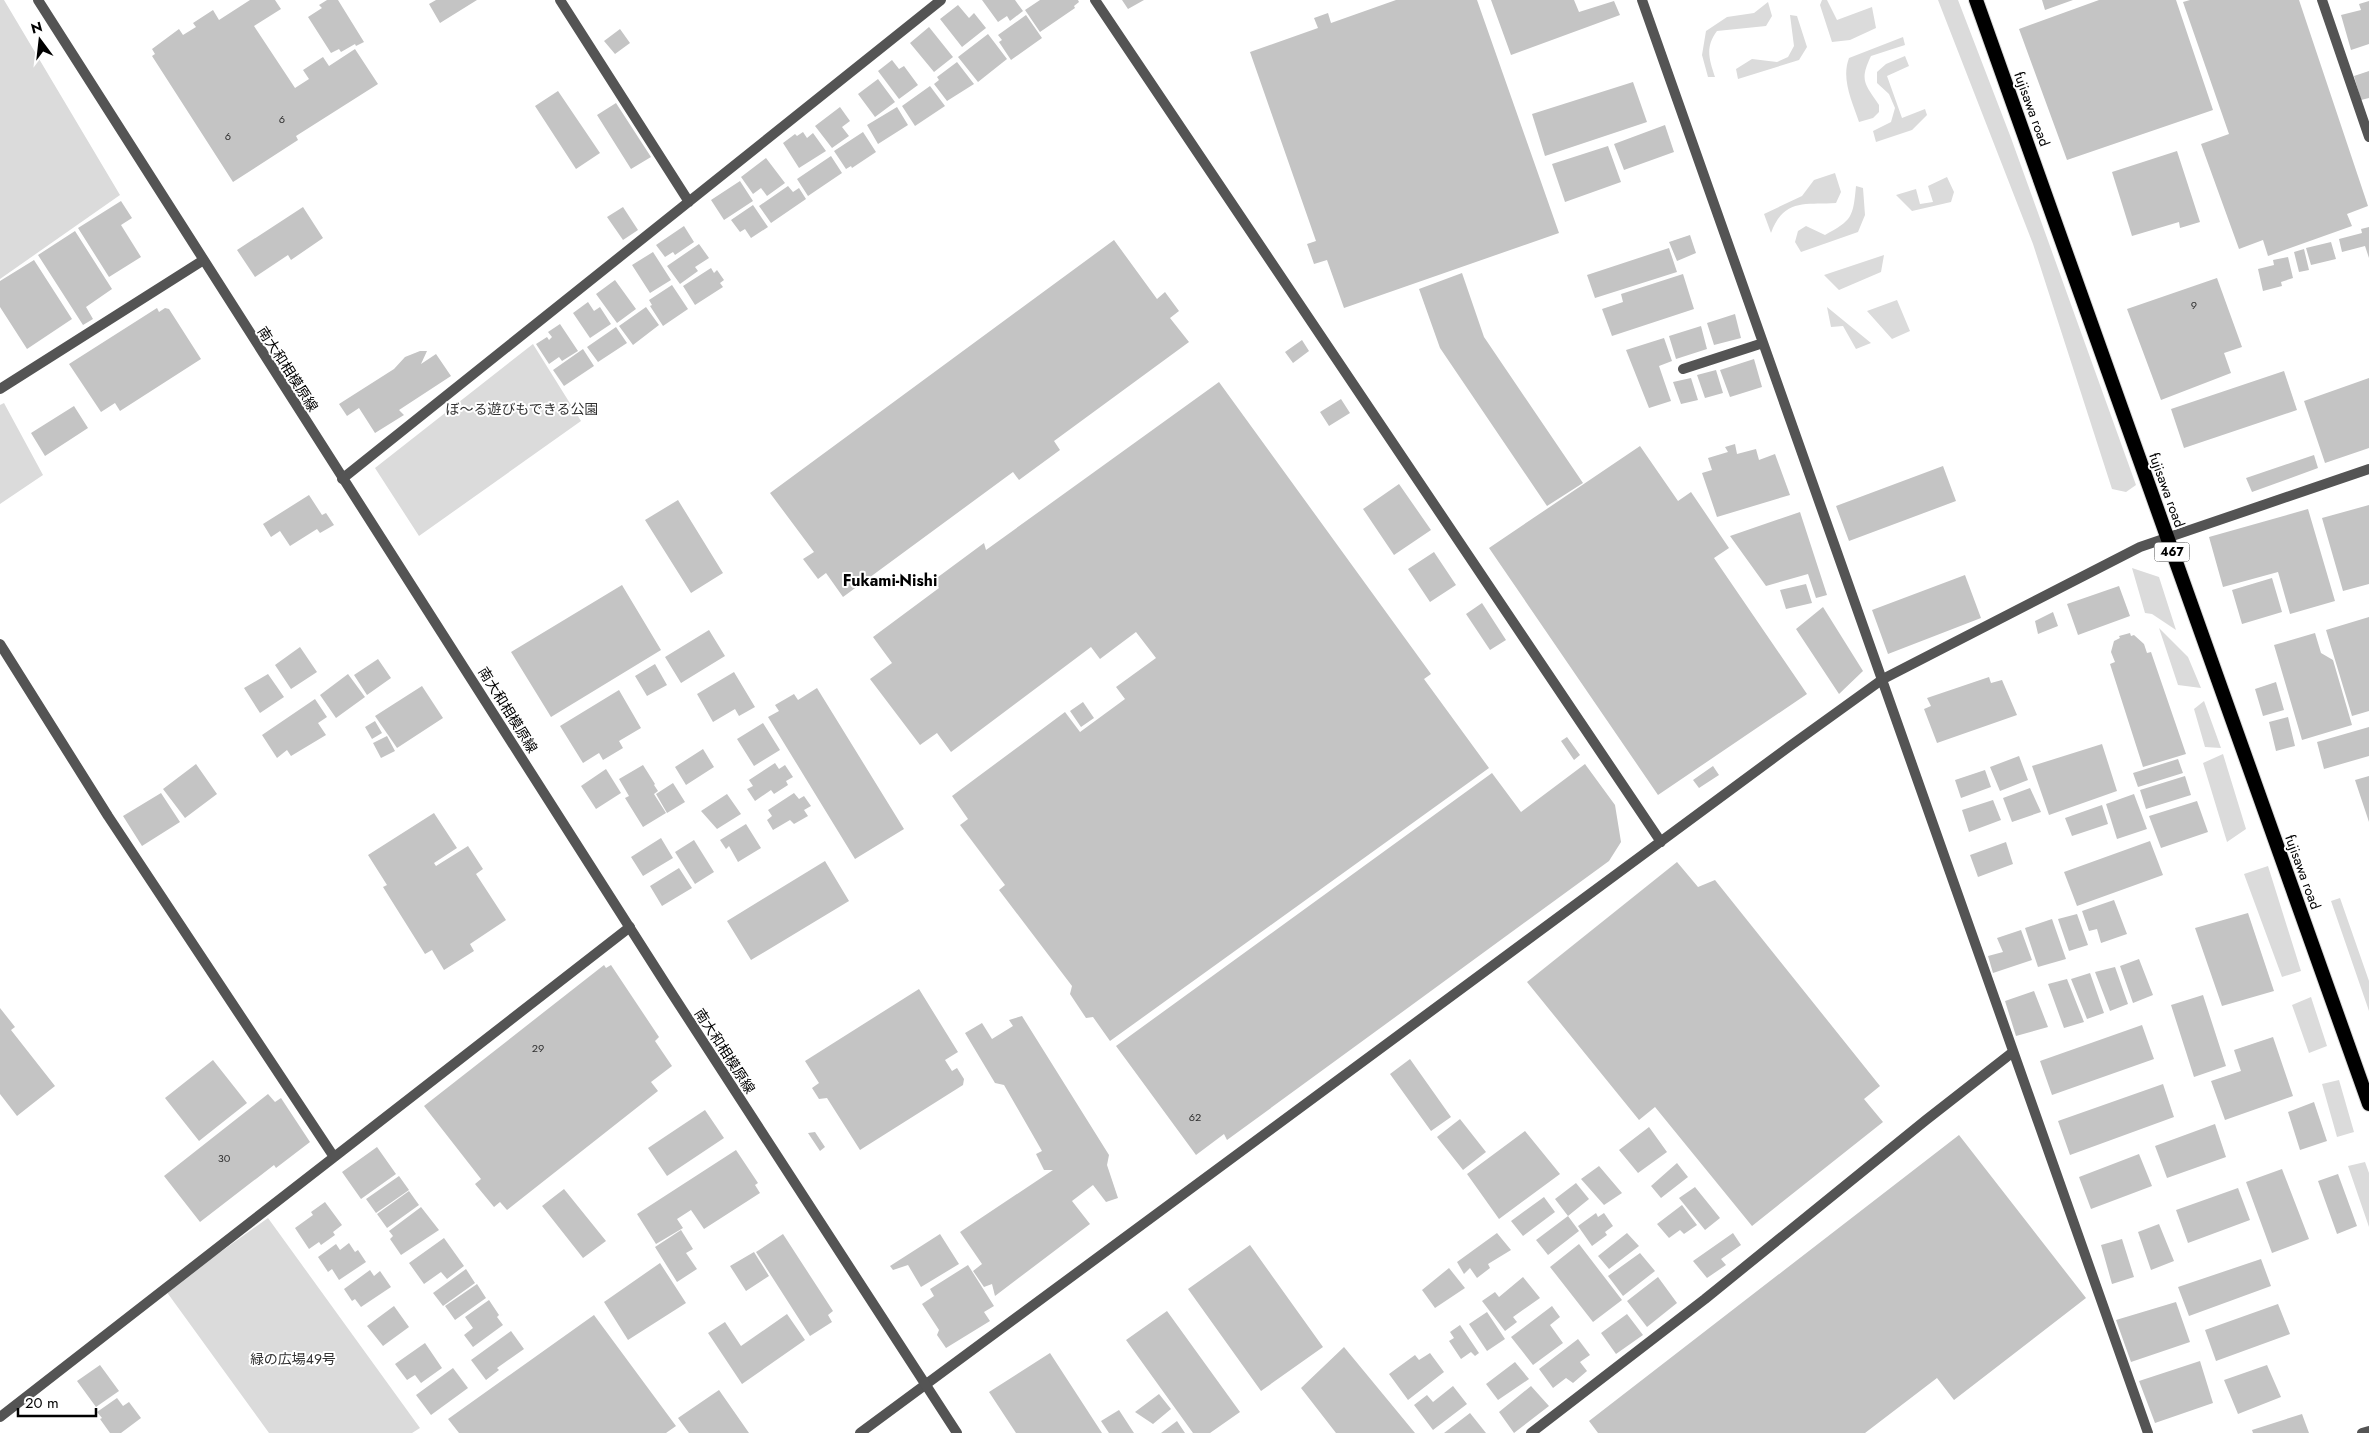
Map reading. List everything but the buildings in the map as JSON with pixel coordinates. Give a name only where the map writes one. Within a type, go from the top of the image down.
[{"type":"highway","name":"fujisawa road","points":[[1976,0],[2369,1104]]},
{"type":"street","name":"南大和相模原線","points":[[38,0],[202,261],[957,1433]]},
{"type":"street","points":[[560,0],[689,202]]},
{"type":"street","points":[[342,479],[941,0]]},
{"type":"street","points":[[1095,0],[1660,842]]},
{"type":"street","points":[[1642,0],[2148,1433]]},
{"type":"street","points":[[2324,0],[2369,138]]},
{"type":"street","points":[[0,389],[202,261]]},
{"type":"street","points":[[1683,369],[1763,343]]},
{"type":"street","points":[[860,1433],[1660,842],[1883,680],[2140,546],[2369,469]]},
{"type":"street","points":[[0,644],[108,816],[334,1157]]},
{"type":"street","points":[[0,1417],[630,927]]},
{"type":"street","points":[[1531,1433],[1704,1299],[2013,1052]]},
{"type":"street","points":[[2362,1433],[2369,1431]]},
{"type":"green space","points":[[0,0],[4,0],[120,195],[0,279]]},
{"type":"green space","points":[[1822,0],[1827,0],[1837,20],[1872,7],[1876,28],[1850,40],[1832,42],[1820,5]]},
{"type":"green space","points":[[1938,0],[1958,0],[2011,138],[2136,485],[2126,492],[2112,489],[2033,244]]},
{"type":"green space","points":[[1768,2],[1772,16],[1766,26],[1717,31],[1711,42],[1709,53],[1715,77],[1708,77],[1702,55],[1706,31],[1727,17],[1754,13]]},
{"type":"green space","points":[[1790,15],[1797,16],[1807,47],[1799,60],[1738,79],[1736,69],[1752,59],[1777,62],[1788,57],[1794,46]]},
{"type":"green space","points":[[1903,37],[1905,45],[1871,56],[1865,71],[1865,82],[1879,105],[1879,112],[1873,118],[1859,122],[1847,82],[1846,74],[1849,58]]},
{"type":"green space","points":[[1905,56],[1909,66],[1887,76],[1902,118],[1925,109],[1927,115],[1912,130],[1876,142],[1873,131],[1891,122],[1895,108],[1889,94],[1877,83],[1877,72],[1886,64]]},
{"type":"green space","points":[[1835,173],[1841,192],[1836,203],[1805,204],[1789,209],[1776,222],[1771,233],[1764,214],[1802,196],[1814,180]]},
{"type":"green space","points":[[1947,177],[1954,192],[1951,202],[1912,211],[1896,195],[1916,189],[1920,204],[1933,202],[1928,186]]},
{"type":"green space","points":[[1856,186],[1863,188],[1865,215],[1858,232],[1801,252],[1795,242],[1798,231],[1806,226],[1825,235],[1841,226],[1850,217],[1852,212]]},
{"type":"green space","points":[[1884,255],[1881,272],[1839,290],[1824,275]]},
{"type":"green space","points":[[1897,300],[1910,331],[1892,339],[1867,311]]},
{"type":"green space","points":[[1827,307],[1871,343],[1856,349],[1843,326],[1831,327]]},
{"type":"green space","name":"ぼ～る遊びもできる公園","points":[[533,344],[581,421],[419,536],[375,468]]},
{"type":"green space","points":[[4,403],[43,475],[0,504],[0,405]]},
{"type":"green space","points":[[2132,568],[2159,577],[2176,630],[2152,614],[2145,613]]},
{"type":"green space","points":[[2159,628],[2188,657],[2201,688],[2178,685]]},
{"type":"green space","points":[[2204,701],[2221,748],[2205,747],[2194,709]]},
{"type":"green space","points":[[2223,754],[2246,829],[2227,842],[2203,763]]},
{"type":"green space","points":[[2268,866],[2301,971],[2282,977],[2244,874]]},
{"type":"green space","points":[[2340,898],[2369,981],[2369,1011],[2331,901]]},
{"type":"green space","points":[[2311,997],[2327,1046],[2309,1053],[2292,1005]]},
{"type":"green space","points":[[2339,1080],[2354,1132],[2337,1137],[2322,1084]]},
{"type":"green space","points":[[2365,1162],[2369,1173],[2369,1227],[2348,1166]]},
{"type":"green space","name":"緑の広場49号","points":[[268,1218],[420,1428],[412,1433],[269,1433],[166,1291]]},
{"type":"district","name":"Fukami-Nishi","points":[[890,580]]}]
